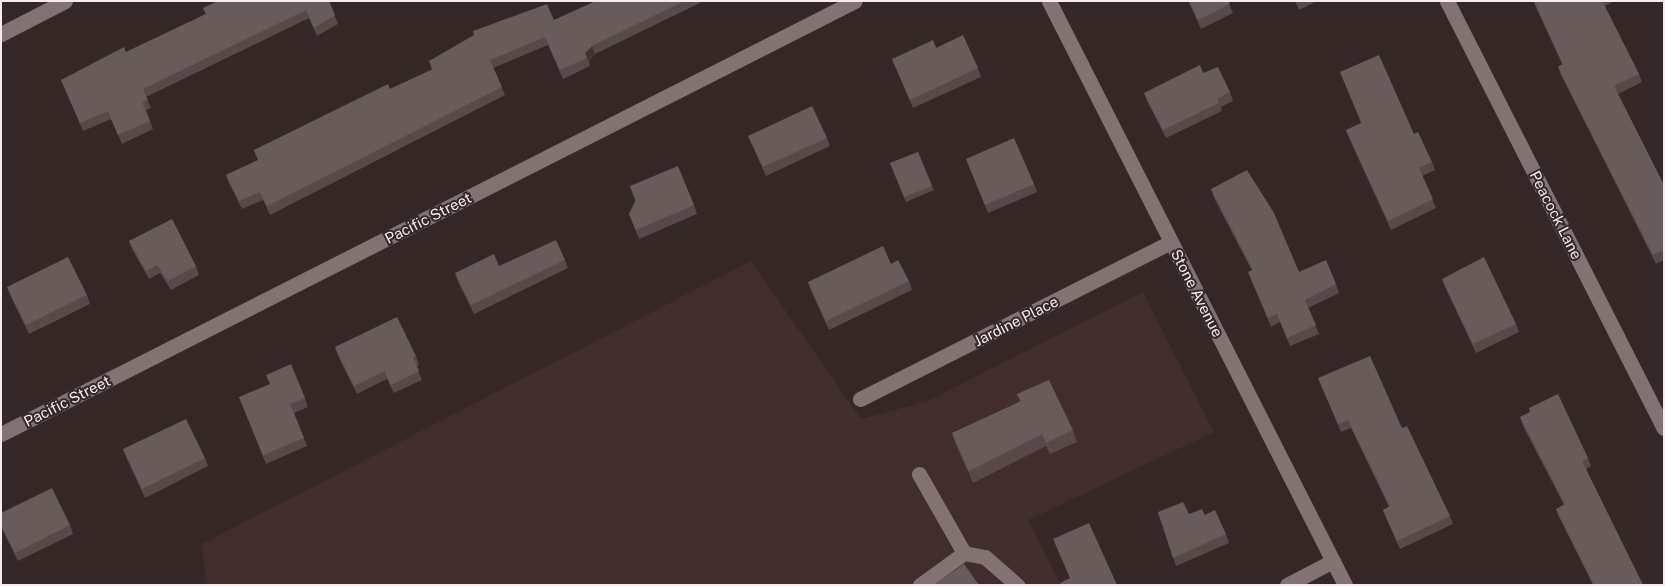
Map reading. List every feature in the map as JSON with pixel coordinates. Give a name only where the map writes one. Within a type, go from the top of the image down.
[{"type":"street","points":[[1,34],[65,1]]},
{"type":"street","name":"Pacific Street","points":[[1,434],[855,1]]},
{"type":"street","name":"Stone Avenue","points":[[1049,1],[1345,585]]},
{"type":"street","name":"Peacock Lane","points":[[1448,1],[1664,428]]},
{"type":"street","name":"Jardine Place","points":[[860,399],[1171,242]]},
{"type":"street","points":[[919,474],[964,553]]},
{"type":"street","points":[[920,585],[964,553],[985,557],[1017,585]]},
{"type":"street","points":[[1287,585],[1333,561]]},
{"type":"shaded area","points":[[751,261],[861,419],[928,401],[1143,292],[1214,432],[1028,520],[1061,585],[206,585],[202,544]]},
{"type":"building","points":[[218,1],[329,1],[335,15],[314,28],[306,10],[143,89],[148,100],[142,102],[150,121],[118,135],[108,111],[80,123],[61,80],[124,47],[126,52],[206,14],[203,8]]},
{"type":"building","points":[[596,1],[684,1],[592,46],[585,53],[587,58],[560,70],[545,37],[490,60],[502,87],[267,206],[260,192],[239,201],[226,175],[258,160],[254,150],[388,84],[390,89],[433,69],[429,61],[474,35],[473,31],[547,4],[554,20]]},
{"type":"building","points":[[1189,1],[1228,1],[1230,4],[1198,20]]},
{"type":"building","points":[[1534,1],[1602,1],[1639,74],[1614,86],[1664,185],[1664,250],[1653,255],[1558,67],[1563,64]]},
{"type":"building","points":[[963,35],[978,68],[910,100],[892,59],[933,40],[936,48]]},
{"type":"building","points":[[1379,55],[1414,134],[1418,132],[1432,162],[1419,168],[1433,199],[1388,221],[1346,130],[1362,123],[1340,72]]},
{"type":"building","points":[[1200,65],[1203,73],[1218,67],[1230,92],[1217,99],[1219,103],[1163,130],[1144,93]]},
{"type":"building","points":[[812,106],[827,138],[763,167],[748,136]]},
{"type":"building","points":[[1014,138],[1034,184],[985,205],[966,159]]},
{"type":"building","points":[[918,152],[932,186],[904,197],[890,163]]},
{"type":"building","points":[[678,166],[694,205],[636,230],[629,214],[636,201],[630,186]]},
{"type":"building","points":[[1247,170],[1274,213],[1299,272],[1326,260],[1336,284],[1305,300],[1316,325],[1287,338],[1277,314],[1268,318],[1248,272],[1253,270],[1211,189]]},
{"type":"building","points":[[172,219],[196,266],[168,281],[157,265],[146,271],[129,241]]},
{"type":"building","points":[[556,240],[565,260],[471,305],[455,273],[494,254],[499,266]]},
{"type":"building","points":[[883,246],[891,264],[898,260],[909,281],[826,321],[808,282]]},
{"type":"building","points":[[68,257],[87,295],[26,325],[7,287]]},
{"type":"building","points":[[1484,257],[1516,324],[1473,344],[1442,279]]},
{"type":"building","points":[[397,317],[416,356],[413,357],[419,371],[391,385],[384,371],[354,386],[335,347]]},
{"type":"building","points":[[1370,356],[1402,428],[1407,426],[1450,516],[1397,541],[1383,510],[1390,506],[1348,420],[1338,424],[1318,378]]},
{"type":"building","points":[[291,364],[305,398],[290,404],[304,438],[263,455],[239,397],[270,384],[266,375]]},
{"type":"building","points":[[1049,380],[1073,430],[1046,443],[1042,434],[969,471],[952,433],[1021,401],[1017,394]]},
{"type":"building","points":[[1558,394],[1588,458],[1582,461],[1643,585],[1594,585],[1556,509],[1565,504],[1520,417],[1530,412],[1529,408]]},
{"type":"building","points":[[186,419],[205,458],[142,489],[123,449]]},
{"type":"building","points":[[52,488],[70,525],[15,553],[1,525],[1,513]]},
{"type":"building","points":[[1183,502],[1189,514],[1202,509],[1205,515],[1215,510],[1226,534],[1173,558],[1158,512]]},
{"type":"building","points":[[1089,523],[1117,585],[1061,585],[1060,583],[1070,578],[1053,539]]},
{"type":"building","points":[[964,564],[979,585],[934,585]]}]
